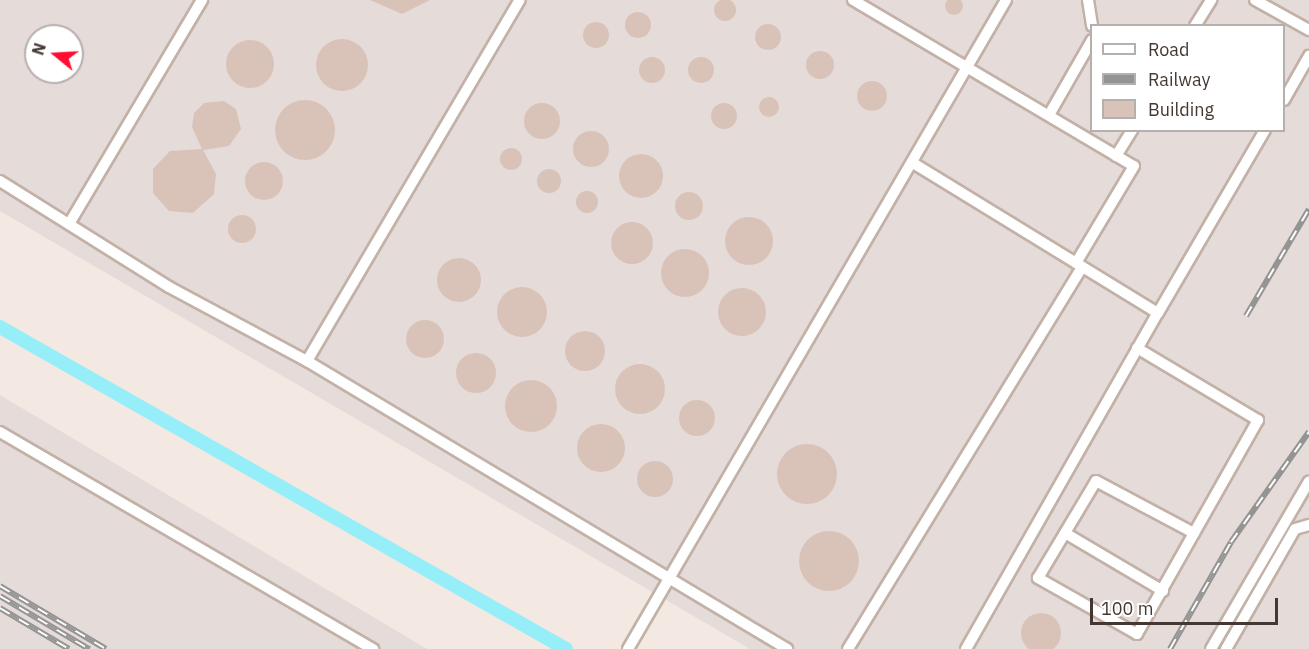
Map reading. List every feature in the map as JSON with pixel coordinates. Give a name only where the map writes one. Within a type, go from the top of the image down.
[{"type":"street","points":[[69,224],[201,0]]},
{"type":"street","points":[[307,361],[520,0]]},
{"type":"street","points":[[848,649],[1079,265],[1134,166],[854,0]]},
{"type":"street","points":[[628,649],[668,576],[913,163],[1006,0]]},
{"type":"street","points":[[1088,0],[1092,24]]},
{"type":"street","points":[[1196,24],[1211,0]]},
{"type":"street","points":[[1255,0],[1309,30]]},
{"type":"street","points":[[1049,116],[1090,44]]},
{"type":"street","points":[[1285,98],[1309,56]]},
{"type":"street","points":[[1116,156],[1131,132]]},
{"type":"street","points":[[966,649],[1137,348],[1264,132]]},
{"type":"street","points":[[913,163],[1158,313]]},
{"type":"street","points":[[0,181],[169,287],[307,361],[787,649]]},
{"type":"street","points":[[1137,348],[1258,420],[1137,634],[1038,578],[1096,481],[1194,533]]},
{"type":"street","points":[[0,432],[373,649]]},
{"type":"street","points":[[1210,649],[1309,481]]},
{"type":"street","points":[[1226,649],[1295,529],[1309,525]]},
{"type":"street","points":[[1065,533],[1163,591]]},
{"type":"shaded area","points":[[0,0],[1309,0],[1309,649],[750,649],[0,211]]},
{"type":"shaded area","points":[[0,395],[427,649],[0,649]]},
{"type":"building","points":[[725,-1],[733,2],[736,10],[733,18],[725,21],[717,18],[714,10],[717,2]]},
{"type":"building","points":[[950,-1],[958,-1],[962,3],[960,12],[954,15],[948,12],[945,6]]},
{"type":"building","points":[[370,0],[430,0],[402,14]]},
{"type":"building","points":[[638,12],[647,16],[651,25],[647,34],[638,38],[629,34],[625,25],[629,16]]},
{"type":"building","points":[[596,22],[605,26],[609,35],[605,44],[596,48],[587,44],[583,35],[587,26]]},
{"type":"building","points":[[768,24],[777,28],[781,37],[777,46],[768,50],[759,46],[755,37],[759,28]]},
{"type":"building","points":[[342,39],[352,41],[360,47],[366,55],[368,65],[366,75],[360,83],[352,89],[342,91],[332,89],[324,83],[318,75],[316,65],[318,55],[324,47],[332,41]]},
{"type":"building","points":[[245,40],[255,40],[267,47],[274,59],[274,69],[267,81],[255,88],[245,88],[230,77],[226,69],[226,59],[237,44]]},
{"type":"building","points":[[820,51],[830,55],[834,65],[830,75],[820,79],[810,75],[806,65],[810,55]]},
{"type":"building","points":[[652,57],[661,61],[665,70],[661,79],[652,83],[643,79],[639,70],[643,61]]},
{"type":"building","points":[[701,57],[710,61],[714,70],[710,79],[701,83],[692,79],[688,70],[692,61]]},
{"type":"building","points":[[872,81],[878,82],[886,90],[886,102],[878,110],[872,111],[866,110],[858,102],[857,96],[858,90],[866,82]]},
{"type":"building","points":[[769,97],[776,100],[779,107],[776,114],[769,117],[762,114],[759,107],[762,100]]},
{"type":"building","points":[[305,100],[326,109],[335,130],[326,151],[305,160],[284,151],[275,130],[284,109]]},
{"type":"building","points":[[224,101],[236,109],[241,129],[229,146],[203,150],[216,174],[214,194],[193,213],[169,211],[153,193],[153,169],[170,151],[202,149],[192,127],[194,113],[204,103]]},
{"type":"building","points":[[542,103],[555,108],[560,121],[555,134],[542,139],[529,134],[524,121],[529,108]]},
{"type":"building","points":[[724,103],[733,107],[737,116],[733,125],[724,129],[715,125],[711,116],[715,107]]},
{"type":"building","points":[[591,131],[604,136],[609,149],[604,162],[591,167],[578,162],[573,149],[578,136]]},
{"type":"building","points":[[511,148],[519,151],[522,159],[519,167],[511,170],[503,167],[500,159],[503,151]]},
{"type":"building","points":[[641,154],[656,161],[663,176],[656,191],[641,198],[626,191],[619,176],[626,161]]},
{"type":"building","points":[[264,162],[277,168],[283,181],[277,194],[264,200],[251,194],[245,181],[251,168]]},
{"type":"building","points":[[549,169],[557,173],[561,181],[557,189],[549,193],[541,189],[537,181],[541,173]]},
{"type":"building","points":[[587,191],[595,194],[598,202],[595,210],[587,213],[579,210],[576,202],[579,194]]},
{"type":"building","points":[[689,192],[699,196],[703,206],[699,216],[689,220],[679,216],[675,206],[679,196]]},
{"type":"building","points":[[242,215],[252,219],[256,229],[252,239],[242,243],[232,239],[228,229],[232,219]]},
{"type":"building","points":[[749,217],[766,224],[773,241],[766,258],[749,265],[732,258],[725,241],[732,224]]},
{"type":"building","points":[[632,222],[647,228],[653,243],[647,258],[632,264],[617,258],[611,243],[617,228]]},
{"type":"building","points":[[685,249],[702,256],[709,273],[702,290],[685,297],[668,290],[661,273],[668,256]]},
{"type":"building","points":[[459,258],[474,265],[481,280],[474,295],[459,302],[444,295],[437,280],[444,265]]},
{"type":"building","points":[[517,287],[527,287],[540,294],[547,307],[547,317],[540,330],[527,337],[517,337],[508,333],[501,326],[497,317],[497,307],[501,298],[508,291]]},
{"type":"building","points":[[742,288],[759,295],[766,312],[759,329],[742,336],[725,329],[718,312],[725,295]]},
{"type":"building","points":[[425,320],[439,325],[444,339],[439,353],[425,358],[411,353],[406,339],[411,325]]},
{"type":"building","points":[[585,331],[593,332],[599,337],[604,343],[604,359],[599,365],[593,370],[585,371],[577,370],[571,365],[566,359],[565,351],[566,343],[571,337],[577,332]]},
{"type":"building","points":[[476,353],[490,359],[496,373],[490,387],[476,393],[462,387],[456,373],[462,359]]},
{"type":"building","points":[[640,364],[654,368],[661,375],[665,389],[661,403],[654,410],[640,414],[626,410],[619,403],[615,389],[619,375],[626,368]]},
{"type":"building","points":[[526,380],[536,380],[550,387],[557,406],[550,425],[536,432],[526,432],[516,428],[509,421],[505,411],[505,401],[509,391],[516,384]]},
{"type":"building","points":[[697,400],[709,406],[715,418],[709,430],[697,436],[685,430],[679,418],[685,406]]},
{"type":"building","points":[[596,424],[606,424],[618,431],[625,443],[625,453],[618,465],[606,472],[596,472],[581,461],[577,453],[577,443],[588,428]]},
{"type":"building","points":[[801,444],[813,444],[824,449],[832,457],[837,474],[835,486],[824,499],[813,504],[801,504],[790,499],[782,491],[777,480],[777,468],[782,457],[790,449]]},
{"type":"building","points":[[655,461],[667,467],[673,479],[667,491],[655,497],[643,491],[637,479],[643,467]]},
{"type":"building","points":[[823,531],[835,531],[846,536],[854,544],[859,561],[857,573],[846,586],[835,591],[823,591],[812,586],[804,578],[799,567],[799,555],[804,544],[812,536]]},
{"type":"building","points":[[1041,613],[1049,615],[1059,625],[1061,633],[1059,641],[1050,650],[1032,650],[1023,641],[1021,633],[1023,625],[1033,615]]},
{"type":"waterway","points":[[0,327],[566,649]]},
{"type":"railway","points":[[1246,316],[1309,209]]},
{"type":"railway","points":[[1170,649],[1231,542],[1309,432]]},
{"type":"railway","points":[[0,586],[106,649]]},
{"type":"railway","points":[[0,596],[89,649]]},
{"type":"railway","points":[[0,608],[69,649]]}]
